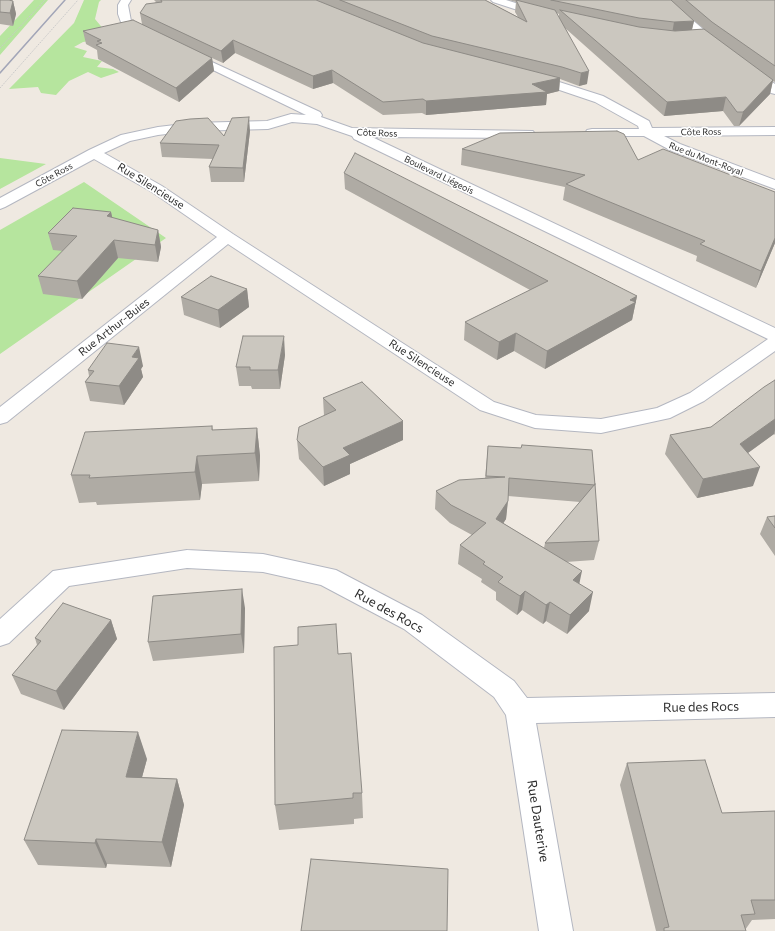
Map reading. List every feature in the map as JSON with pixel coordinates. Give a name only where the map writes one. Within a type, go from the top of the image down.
[{"type":"street","name":"Boulevard Liégeois","points":[[126,0],[123,5],[123,14],[126,23],[775,335]]},
{"type":"street","points":[[496,0],[551,17]]},
{"type":"street","points":[[664,0],[704,37],[728,54]]},
{"type":"street","points":[[688,38],[704,37]]},
{"type":"street","points":[[740,63],[775,90]]},
{"type":"street","name":"Rue du Mont-Royal","points":[[518,74],[556,84],[599,99],[644,124],[648,133],[675,147],[775,185]]},
{"type":"street","name":"Côte Ross","points":[[0,204],[94,153],[126,138],[158,131],[192,127],[268,125],[291,118],[319,120],[350,132],[395,134],[537,134]]},
{"type":"street","name":"Côte Ross","points":[[576,133],[775,131]]},
{"type":"street","name":"Rue Silencieuse","points":[[94,153],[157,189],[227,237],[487,406],[535,421],[601,426],[662,413],[696,396],[775,342]]},
{"type":"street","name":"Rue Arthur-Buies","points":[[0,417],[227,237]]},
{"type":"street","name":"Rue des Rocs","points":[[0,635],[62,578],[187,559],[263,563],[327,577],[413,622],[504,689],[520,711],[775,705]]},
{"type":"street","name":"Rue Dauterive","points":[[520,711],[556,931]]},
{"type":"path","points":[[0,48],[45,0]]},
{"type":"path","points":[[0,88],[78,0]]},
{"type":"green space","points":[[34,0],[48,0],[0,55],[0,36]]},
{"type":"green space","points":[[84,0],[101,0],[99,2],[95,19],[105,31],[97,40],[83,42],[74,47],[87,51],[83,57],[102,61],[97,67],[113,69],[119,72],[101,78],[88,72],[69,81],[56,95],[41,93],[38,87],[9,89],[74,23]]},
{"type":"green space","points":[[0,158],[46,164],[0,189]]},
{"type":"green space","points":[[84,182],[166,238],[0,354],[0,230]]},
{"type":"building","points":[[0,0],[13,1],[10,13],[0,12]]},
{"type":"building","points":[[161,0],[316,0],[423,43],[560,78],[532,84],[547,92],[426,101],[423,99],[383,102],[332,70],[313,76],[233,40],[221,51],[140,13],[146,4],[162,2]]},
{"type":"building","points":[[340,0],[485,0],[527,22],[516,0],[555,10],[589,71],[581,73],[562,67],[432,36]]},
{"type":"building","points":[[551,0],[671,0],[694,21],[674,22],[639,18]]},
{"type":"building","points":[[686,0],[775,0],[775,66],[712,22]]},
{"type":"building","points":[[560,10],[639,27],[675,31],[704,29],[773,80],[743,112],[737,112],[726,97],[667,102]]},
{"type":"building","points":[[133,20],[212,58],[176,88],[96,45],[102,43],[97,41],[101,40],[83,31]]},
{"type":"building","points":[[249,117],[243,168],[209,167],[219,145],[160,143],[176,121],[208,118],[224,136],[232,118]]},
{"type":"building","points":[[617,131],[624,134],[638,160],[663,149],[775,192],[775,238],[761,271],[700,244],[705,241],[566,184],[585,175],[462,149],[500,133]]},
{"type":"building","points":[[355,153],[637,296],[630,300],[636,302],[547,351],[516,333],[499,342],[465,322],[548,281],[344,173]]},
{"type":"building","points":[[73,208],[111,212],[107,216],[158,230],[155,245],[114,240],[77,281],[38,276],[77,236],[48,233]]},
{"type":"building","points":[[211,276],[247,289],[218,310],[181,297]]},
{"type":"building","points":[[243,336],[284,336],[278,370],[250,370],[250,367],[236,367]]},
{"type":"building","points":[[107,343],[139,347],[132,357],[139,358],[119,386],[85,382],[94,371],[88,370]]},
{"type":"building","points":[[775,380],[775,419],[740,444],[760,467],[703,479],[670,435],[711,427]]},
{"type":"building","points":[[362,382],[403,421],[343,448],[350,455],[323,467],[297,440],[299,427],[336,410],[323,398]]},
{"type":"building","points":[[212,426],[212,430],[257,428],[255,453],[197,456],[195,472],[89,478],[90,475],[71,475],[85,432]]},
{"type":"building","points":[[522,445],[592,450],[595,485],[509,478],[508,501],[496,519],[582,571],[573,580],[593,592],[570,615],[550,602],[546,605],[525,591],[520,596],[498,582],[503,577],[483,564],[485,562],[460,545],[486,523],[451,505],[436,491],[459,480],[505,477],[486,476],[488,446],[521,448]]},
{"type":"building","points":[[595,484],[599,541],[545,543]]},
{"type":"building","points":[[775,516],[775,528],[767,517]]},
{"type":"building","points":[[242,589],[241,634],[148,642],[153,596]]},
{"type":"building","points":[[63,603],[111,620],[56,691],[12,675],[41,641],[35,638]]},
{"type":"building","points":[[336,624],[338,654],[351,653],[362,793],[353,793],[353,798],[275,805],[274,647],[298,645],[298,627]]},
{"type":"building","points":[[62,730],[138,732],[126,777],[177,779],[162,842],[96,839],[95,843],[24,840]]},
{"type":"building","points":[[705,760],[722,813],[775,811],[775,900],[751,900],[755,914],[741,915],[746,931],[664,931],[664,928],[669,927],[627,763]]},
{"type":"building","points":[[311,859],[448,869],[447,931],[301,931]]},
{"type":"railway","points":[[0,73],[65,0]]}]
